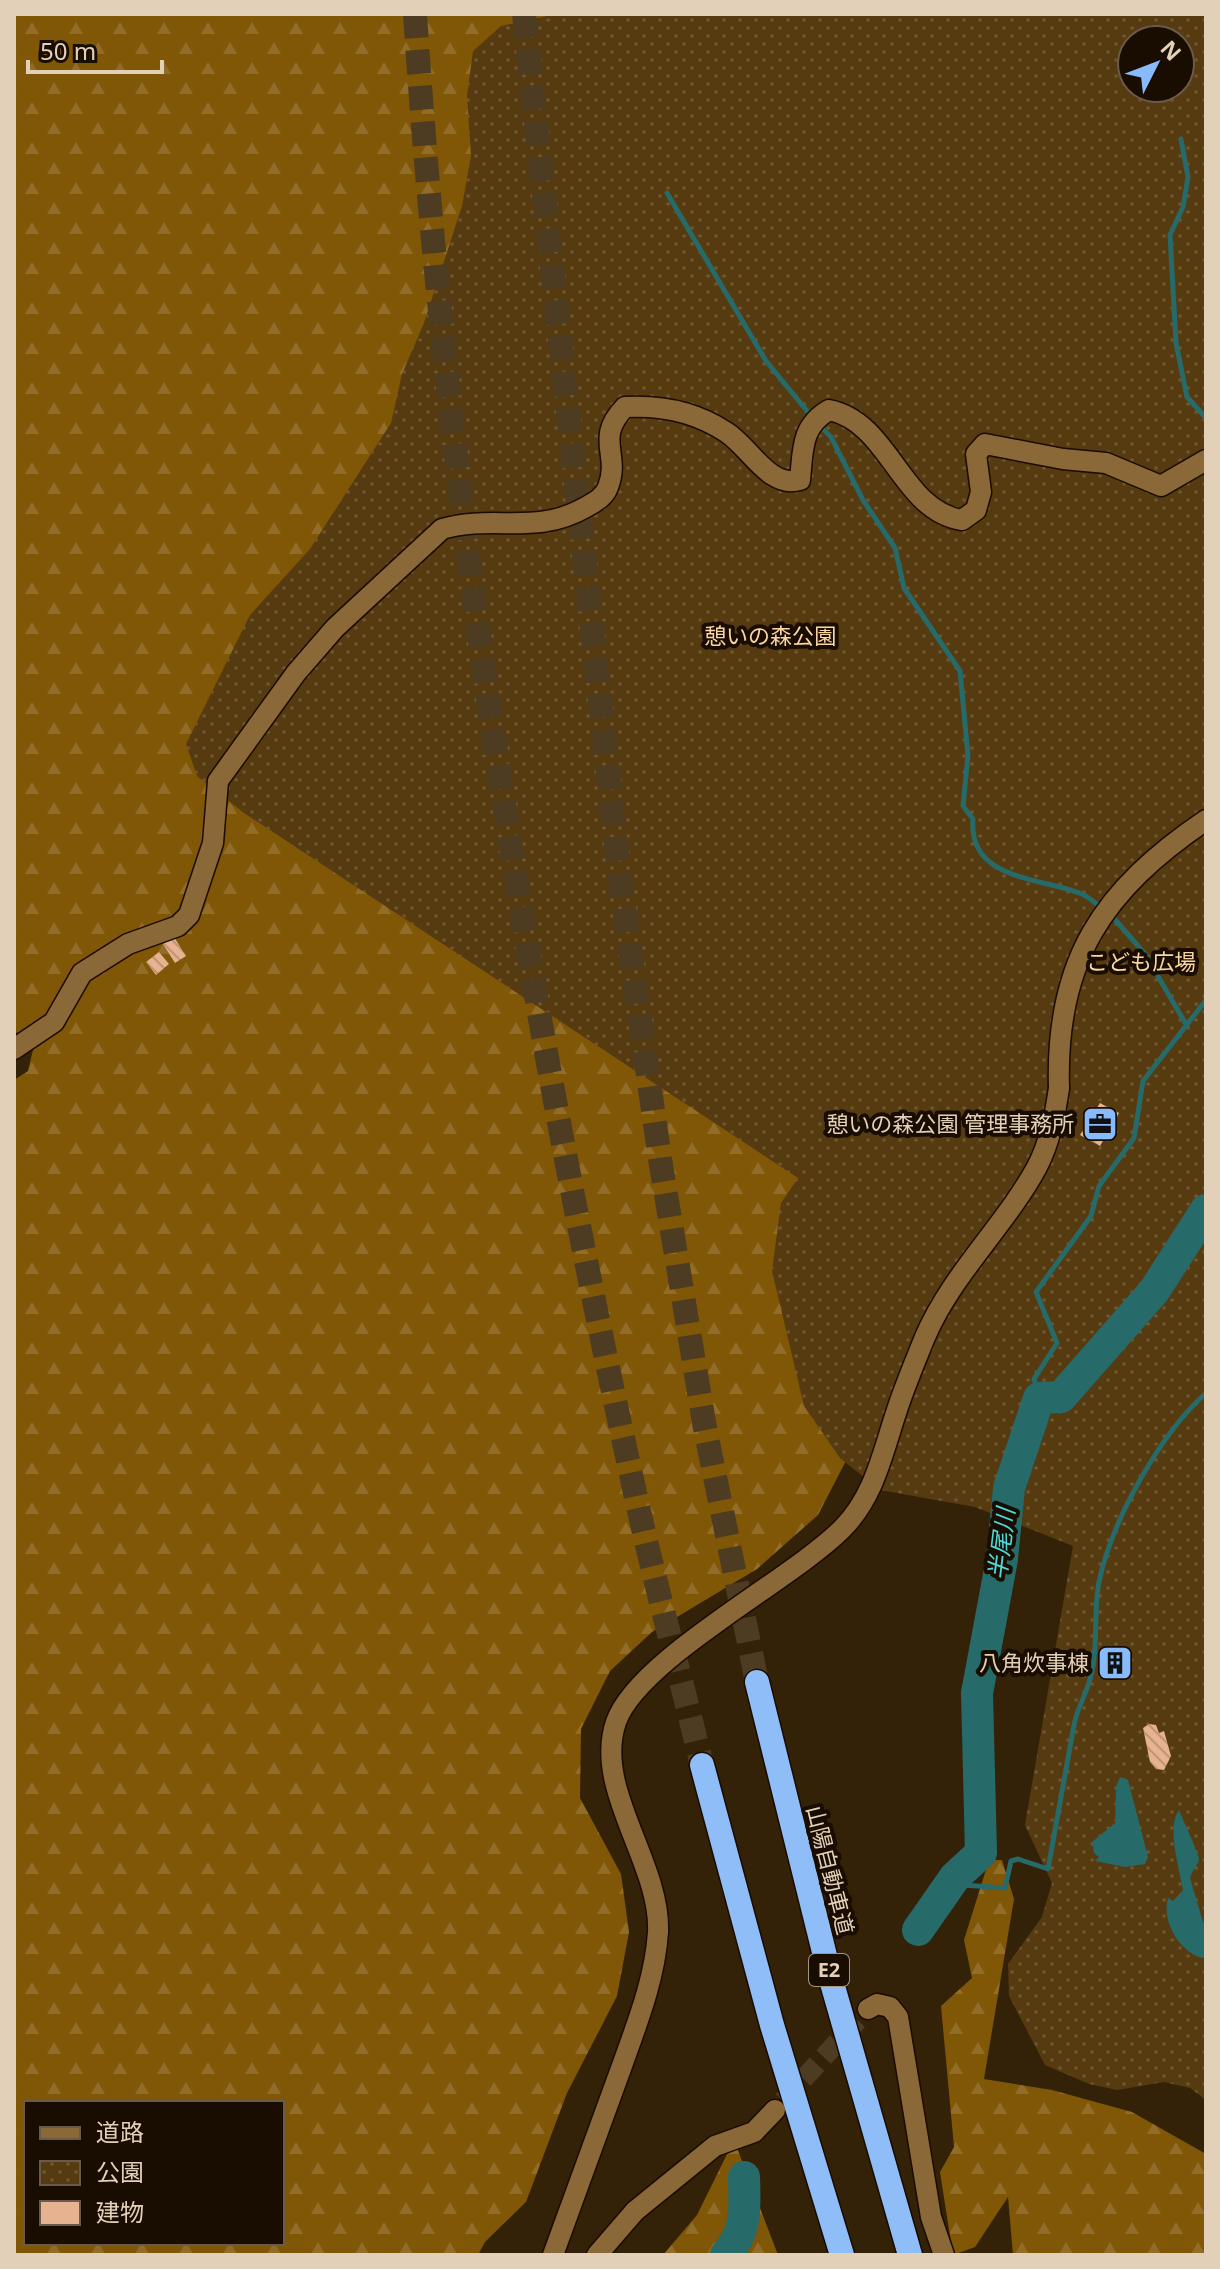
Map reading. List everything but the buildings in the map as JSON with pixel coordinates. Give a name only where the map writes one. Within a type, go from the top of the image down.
[{"type":"highway","name":"山陽自動車道","points":[[757,1682],[830,1976],[910,2255]]},
{"type":"highway","points":[[702,1765],[772,2025],[842,2255]]},
{"type":"street","points":[[14,1049],[54,1022],[82,973],[128,944],[178,926],[189,915],[213,843],[218,781],[296,673],[335,628],[442,529],[463,522],[534,525],[567,518],[596,502],[608,489],[612,465],[607,434],[625,407],[648,406],[700,419],[726,432],[752,452],[774,478],[788,484],[800,480],[805,432],[814,419],[829,410],[847,413],[869,431],[915,490],[943,517],[962,520],[976,510],[981,492],[976,454],[985,444],[1063,459],[1106,463],[1161,486],[1206,460]]},
{"type":"street","points":[[553,2255],[650,1987],[658,1930],[649,1876],[625,1812],[610,1755],[616,1720],[643,1684],[690,1643],[810,1557],[852,1516],[875,1483],[896,1412],[927,1333],[952,1288],[1037,1167],[1054,1123],[1059,1088],[1058,1047],[1070,980],[1098,923],[1112,900],[1169,845],[1206,820]]},
{"type":"street","points":[[868,2009],[877,2004],[890,2007],[898,2017],[931,2217],[944,2255]]},
{"type":"street","points":[[597,2255],[635,2211],[715,2146],[754,2132],[775,2110]]},
{"type":"green space","points":[[14,14],[1206,14],[1206,560],[851,1451],[818,1515],[757,1569],[652,1632],[610,1671],[581,1729],[580,1798],[621,1874],[629,1932],[617,1996],[567,2093],[526,2202],[485,2242],[478,2255],[14,2255],[14,1080],[28,1071],[33,1050],[31,1031],[14,1033]]},
{"type":"green space","name":"憩いの森公園","points":[[556,14],[1206,14],[1206,2100],[1190,2088],[1164,2082],[1117,2090],[1089,2084],[1045,2065],[1009,1996],[1008,1964],[1042,1917],[1052,1883],[1025,1825],[1073,1546],[975,1507],[880,1490],[840,1458],[804,1406],[772,1271],[781,1203],[798,1178],[244,813],[197,776],[186,744],[250,615],[310,549],[391,423],[402,374],[424,323],[462,206],[471,156],[467,96],[473,51],[501,26]]},
{"type":"green space","points":[[989,1860],[1002,1860],[1014,1899],[984,2079],[1052,2090],[1132,2112],[1206,2154],[1206,2255],[1013,2255],[1008,2197],[975,2247],[953,2255],[940,2172],[954,2147],[941,2006],[972,1978],[964,1940]]},
{"type":"green space","points":[[734,2140],[778,2255],[663,2255],[697,2215]]},
{"type":"water","points":[[1120,1777],[1128,1780],[1148,1857],[1145,1864],[1125,1867],[1095,1861],[1099,1857],[1094,1853],[1092,1842],[1115,1823],[1116,1787]]},
{"type":"water","points":[[1179,1810],[1199,1857],[1190,1878],[1206,1932],[1206,1954],[1202,1958],[1179,1942],[1167,1916],[1168,1898],[1173,1901],[1183,1890],[1174,1838],[1175,1817]]},
{"type":"waterway","points":[[1181,139],[1188,177],[1183,207],[1170,235],[1176,343],[1187,397],[1206,418]]},
{"type":"waterway","points":[[667,193],[766,361],[812,417]]},
{"type":"waterway","points":[[818,424],[831,437],[863,500],[895,548],[904,588],[960,671],[968,755],[963,806],[973,819],[975,839],[982,854],[1010,873],[1082,894],[1103,909]]},
{"type":"waterway","points":[[1111,915],[1145,954],[1187,1026]]},
{"type":"waterway","points":[[1039,1398],[1034,1379],[1057,1343],[1036,1292],[1091,1216],[1099,1186],[1134,1138],[1143,1081],[1206,1000]]},
{"type":"waterway","name":"半尾川","points":[[918,1930],[955,1877],[981,1853],[977,1693],[1002,1559],[1009,1488],[1039,1398],[1061,1397],[1154,1291],[1206,1210]]},
{"type":"waterway","points":[[944,1893],[963,1885],[1005,1888],[1011,1861],[1018,1859],[1048,1869],[1074,1725],[1093,1667],[1097,1594],[1105,1558],[1126,1506],[1155,1454],[1206,1393]]},
{"type":"waterway","name":"半尾川","points":[[726,2255],[741,2228],[744,2177]]},
{"type":"tunnel","points":[[415,14],[447,381],[469,564],[524,928],[592,1290],[630,1470],[702,1765]]},
{"type":"tunnel","points":[[524,14],[620,880],[660,1159],[705,1428],[757,1682]]},
{"type":"tunnel","points":[[783,2101],[868,2009]]},
{"type":"place","name":"憩いの森公園 管理事務所","points":[[1100,1124]]},
{"type":"place","name":"八角炊事棟","points":[[1115,1663]]},
{"type":"park label","name":"こども広場","points":[[1141,962]]}]
